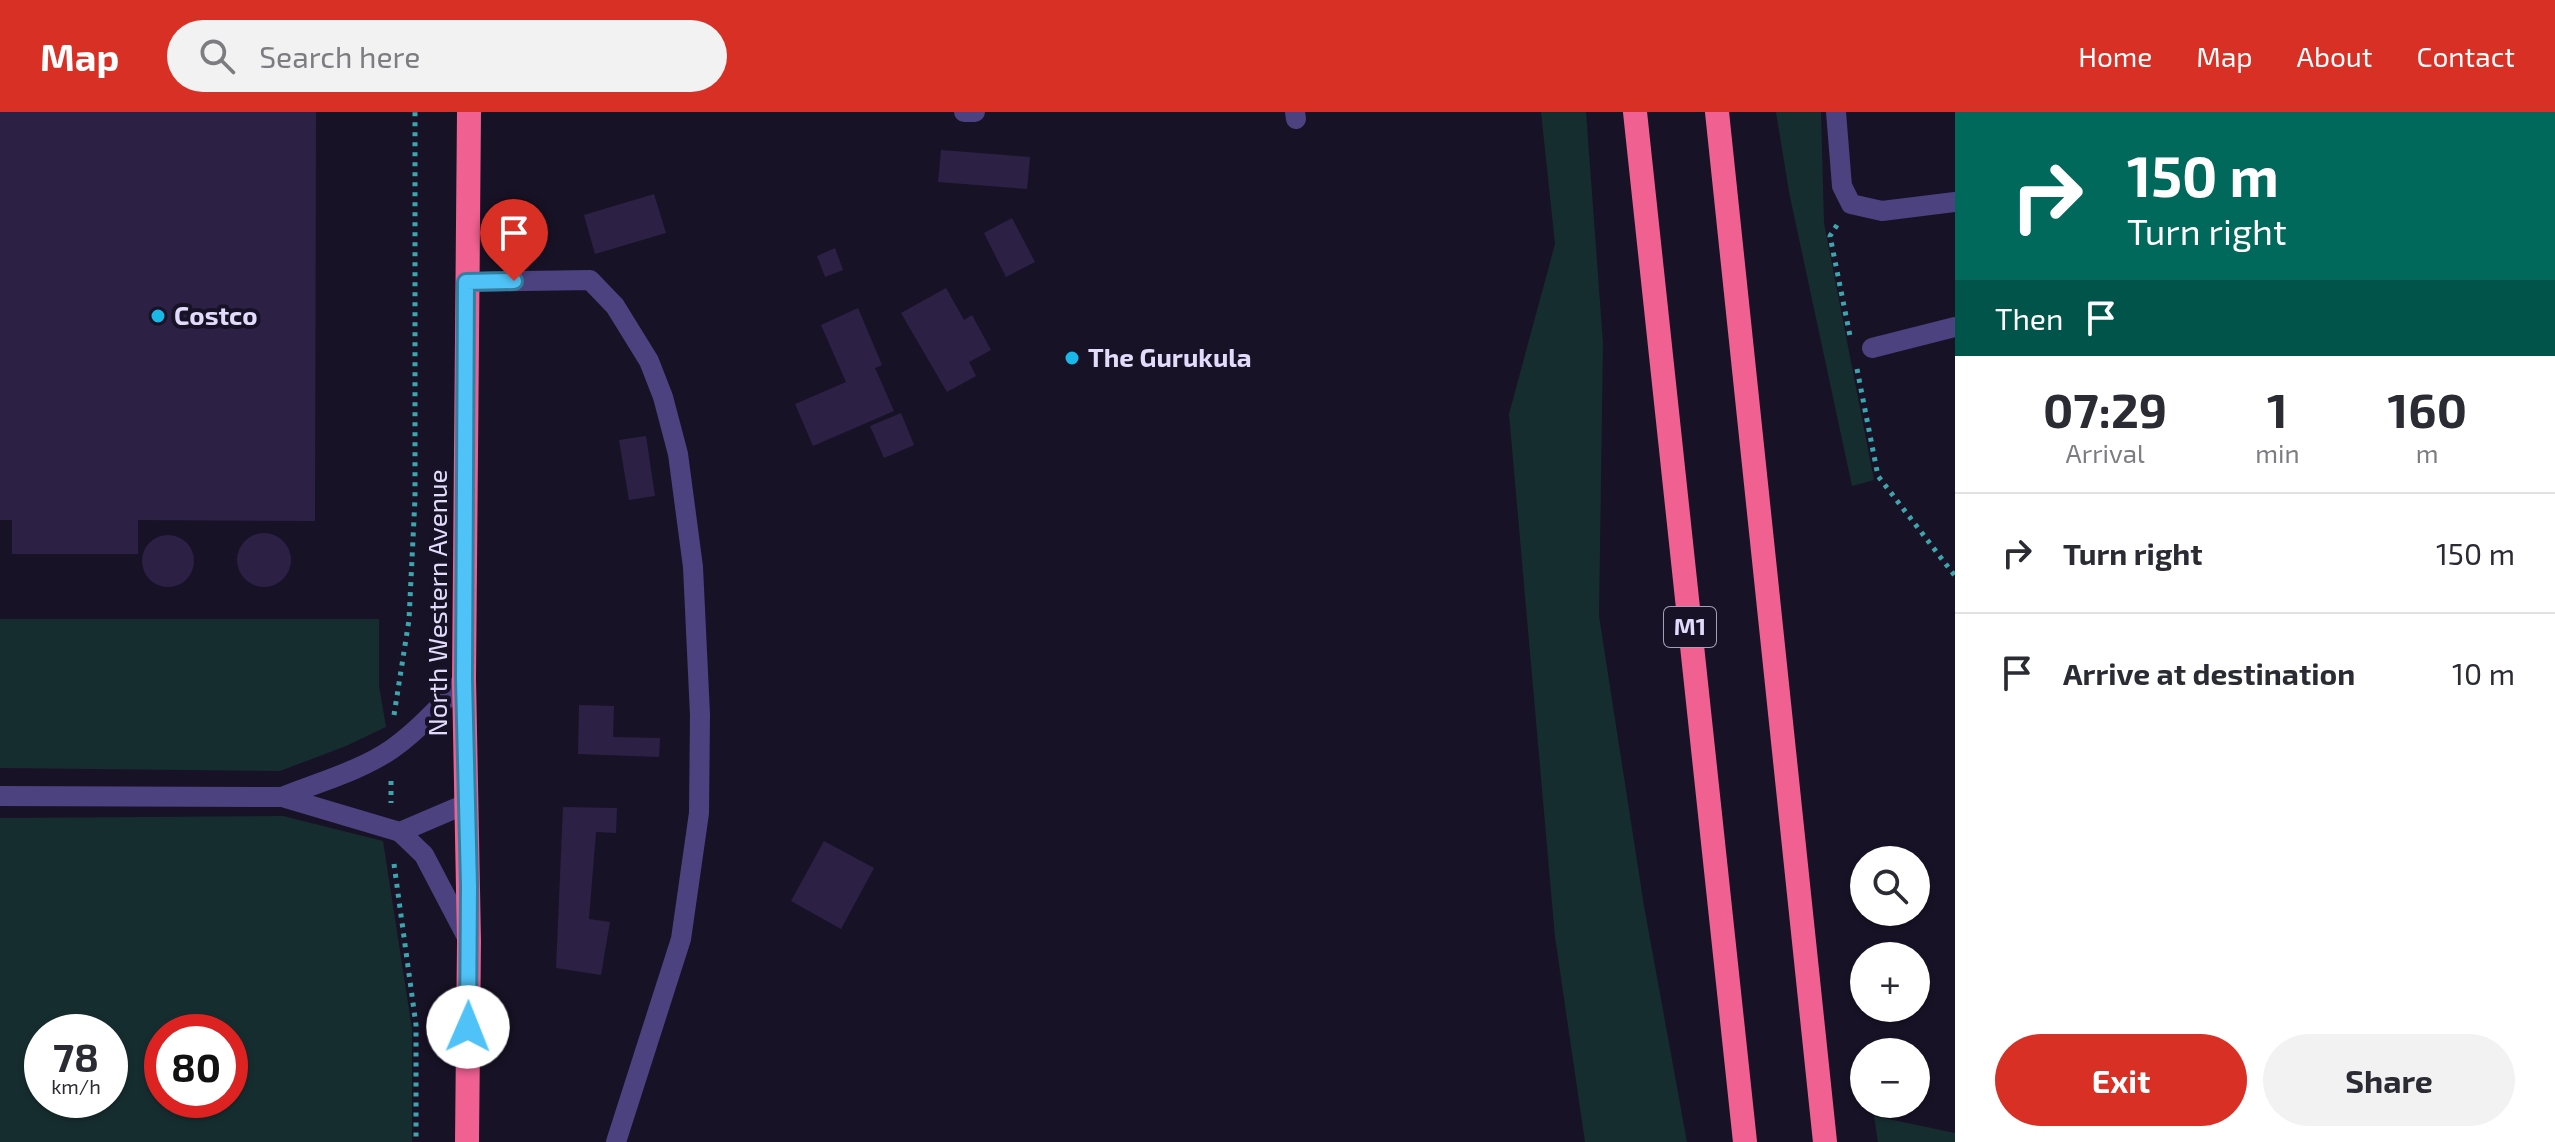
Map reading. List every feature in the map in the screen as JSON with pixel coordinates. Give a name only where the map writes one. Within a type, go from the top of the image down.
[{"type":"highway","name":"North Western Avenue","points":[[467,1142],[469,941],[464,679],[469,112]]},
{"type":"highway","name":"M1","points":[[1635,112],[1745,1142]]},
{"type":"highway","points":[[1717,112],[1825,1142]]},
{"type":"street","points":[[964,112],[975,112]]},
{"type":"street","points":[[1836,112],[1842,186],[1851,204],[1882,211],[1955,202]]},
{"type":"street","points":[[466,282],[590,280],[615,306],[649,361],[663,397],[678,454],[693,567],[700,715],[699,813],[681,939],[616,1142]]},
{"type":"street","points":[[1872,348],[1955,327]]},
{"type":"street","points":[[282,797],[391,750],[424,724],[464,679]]},
{"type":"street","points":[[0,796],[282,797],[400,832],[424,855],[469,941]]},
{"type":"street","points":[[400,832],[468,803]]},
{"type":"path","points":[[393,721],[409,620],[415,498],[415,112]]},
{"type":"path","points":[[1878,476],[1955,576]]},
{"type":"path","points":[[391,772],[391,806]]},
{"type":"path","points":[[394,862],[416,1025],[416,1142]]},
{"type":"green space","points":[[1541,112],[1586,112],[1603,343],[1599,616],[1644,906],[1687,1142],[1585,1142],[1555,937],[1509,414],[1555,244]]},
{"type":"green space","points":[[1776,112],[1821,112],[1824,223],[1874,480],[1852,486],[1789,192]]},
{"type":"green space","points":[[0,619],[379,619],[379,686],[386,727],[280,771],[0,768]]},
{"type":"green space","points":[[283,816],[383,841],[412,1029],[412,1142],[0,1142],[0,818]]},
{"type":"green space","points":[[1874,1118],[1955,1133],[1955,1142],[1878,1142]]},
{"type":"building","name":"Costco","points":[[0,112],[316,112],[315,521],[138,520],[138,554],[12,554],[12,520],[0,520]]},
{"type":"building","points":[[941,150],[1030,157],[1027,189],[938,182]]},
{"type":"building","points":[[654,194],[666,233],[595,254],[584,215]]},
{"type":"building","points":[[1012,218],[1035,262],[1006,277],[984,233]]},
{"type":"building","points":[[835,248],[843,270],[825,277],[817,256]]},
{"type":"building","points":[[946,288],[964,320],[972,315],[991,350],[969,362],[976,376],[947,392],[901,313]]},
{"type":"building","points":[[858,308],[882,365],[875,368],[894,411],[813,446],[795,404],[846,382],[821,325]]},
{"type":"building","points":[[901,413],[914,445],[884,458],[870,426]]},
{"type":"building","points":[[646,436],[655,496],[629,500],[619,440]]},
{"type":"building","points":[[264,533],[283,541],[291,560],[283,579],[264,587],[245,579],[237,560],[245,541]]},
{"type":"building","points":[[168,535],[186,543],[194,561],[186,579],[168,587],[150,579],[142,561],[150,543]]},
{"type":"building","points":[[579,705],[614,706],[613,737],[660,738],[659,757],[578,754]]},
{"type":"building","points":[[563,807],[617,808],[616,833],[596,832],[589,919],[610,922],[601,975],[556,968]]},
{"type":"building","points":[[824,841],[874,868],[841,929],[791,901]]},
{"type":"place","name":"Costco","points":[[158,316]]},
{"type":"place","name":"The Gurukula","points":[[1072,358]]},
{"type":"route","points":[[468,1027],[469,886],[464,679],[466,282],[514,281]]}]
